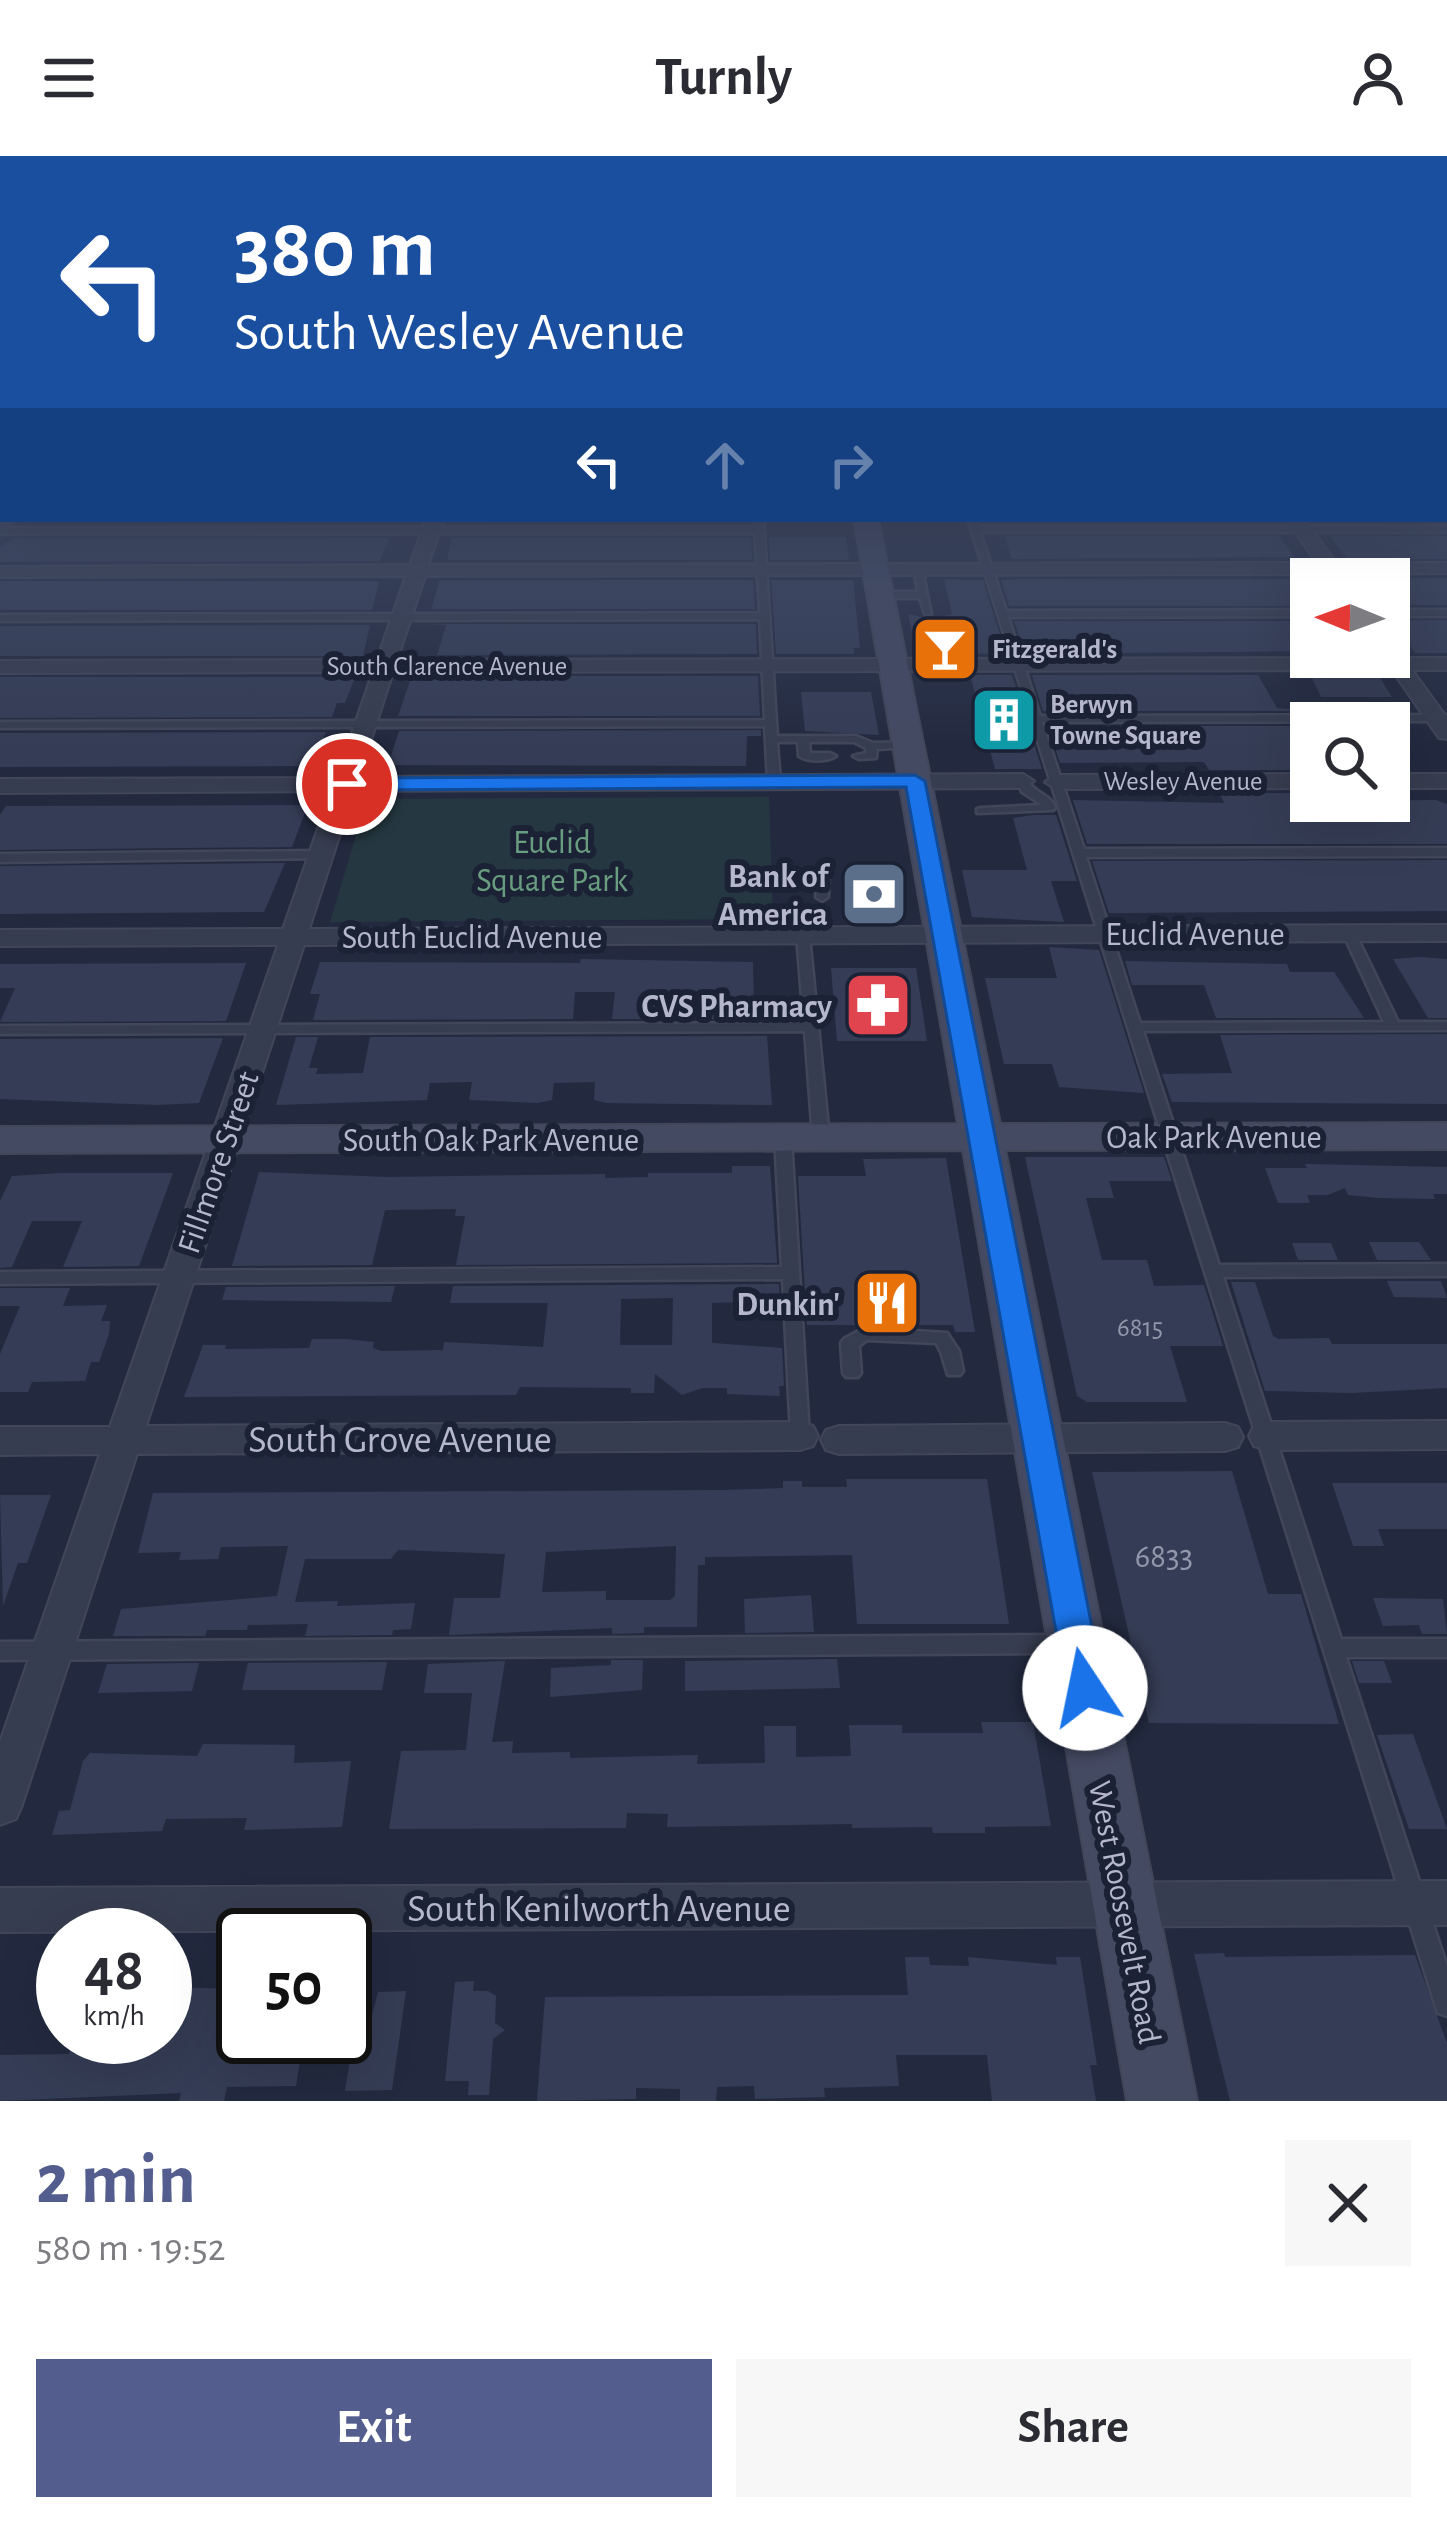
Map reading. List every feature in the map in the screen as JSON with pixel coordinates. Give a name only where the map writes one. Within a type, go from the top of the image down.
[{"type":"main road","name":"West Roosevelt Road","points":[[875,564],[1162,2101]]},
{"type":"main road","name":"Oak Park Avenue","points":[[982,1137],[1447,1136]]},
{"type":"main road","name":"South Oak Park Avenue","points":[[0,1140],[982,1137]]},
{"type":"street","name":"Fillmore Street","points":[[0,1805],[420,564]]},
{"type":"street","points":[[1410,570],[1447,568]]},
{"type":"street","points":[[0,572],[762,570],[878,582],[917,569],[1290,573]]},
{"type":"street","name":"South Clarence Avenue","points":[[0,668],[1290,660]]},
{"type":"street","name":"South Clarence Avenue","points":[[1410,660],[1447,664]]},
{"type":"street","points":[[1409,678],[1444,723]]},
{"type":"street","name":"Wesley Avenue","points":[[1056,782],[1290,781]]},
{"type":"street","points":[[1410,781],[1447,781]]},
{"type":"street","points":[[0,786],[1023,782]]},
{"type":"street","name":"South Euclid Avenue","points":[[0,938],[294,937],[817,919],[944,934]]},
{"type":"street","name":"Euclid Avenue","points":[[944,934],[1447,933]]},
{"type":"street","name":"South Grove Avenue","points":[[0,1441],[800,1436]]},
{"type":"street","points":[[1267,1436],[1447,1436]]},
{"type":"street","points":[[839,1440],[1225,1437]]},
{"type":"street","name":"South Kenilworth Avenue","points":[[0,1910],[1431,1903]]},
{"type":"lane","points":[[762,564],[773,782]]},
{"type":"lane","points":[[986,564],[1334,1648],[1431,1903],[1447,2004]]},
{"type":"lane","points":[[917,569],[928,612]]},
{"type":"lane","points":[[878,582],[923,595]]},
{"type":"lane","points":[[1002,614],[1290,614]]},
{"type":"lane","points":[[1410,614],[1447,614]]},
{"type":"lane","points":[[0,618],[765,616]]},
{"type":"lane","points":[[1036,719],[1444,723]]},
{"type":"lane","points":[[0,725],[772,723]]},
{"type":"lane","points":[[803,739],[805,756],[830,756]]},
{"type":"lane","points":[[772,740],[856,739],[871,746],[908,745]]},
{"type":"lane","points":[[859,756],[872,756],[871,746]]},
{"type":"lane","points":[[981,811],[1049,808],[1023,782]]},
{"type":"lane","points":[[1079,853],[1447,852]]},
{"type":"lane","points":[[0,858],[322,855]]},
{"type":"lane","points":[[800,1436],[791,1274],[823,870]]},
{"type":"lane","points":[[1349,933],[1393,1026]]},
{"type":"lane","points":[[1134,1027],[1447,1026]]},
{"type":"lane","points":[[0,1030],[811,1027]]},
{"type":"lane","points":[[1212,1271],[1447,1270]]},
{"type":"lane","points":[[0,1278],[791,1274]]},
{"type":"lane","points":[[852,1372],[850,1343],[864,1334],[932,1334],[947,1344],[954,1371]]},
{"type":"lane","points":[[0,1651],[1077,1644]]},
{"type":"lane","points":[[1334,1648],[1447,1648]]},
{"type":"green space","name":"Euclid Square Park","points":[[769,797],[773,919],[330,922],[367,799]]},
{"type":"building","points":[[1410,578],[1447,578],[1447,605],[1410,605]]},
{"type":"building","points":[[944,579],[983,580],[1006,654],[916,653],[908,614],[931,619],[952,614]]},
{"type":"building","points":[[1289,579],[1290,606],[1009,606],[1001,580]]},
{"type":"building","points":[[440,580],[753,580],[755,609],[431,609]]},
{"type":"building","points":[[771,580],[853,580],[860,648],[854,648],[854,654],[776,654]]},
{"type":"building","points":[[0,581],[379,582],[372,610],[0,610]]},
{"type":"building","points":[[1410,620],[1447,620],[1447,653],[1415,653],[1410,646]]},
{"type":"building","points":[[1014,621],[1290,621],[1290,651],[1025,654]]},
{"type":"building","points":[[427,624],[756,624],[757,654],[437,655],[446,625]]},
{"type":"building","points":[[370,625],[363,656],[0,656],[0,626]]},
{"type":"building","name":"Berwyn Towne Square","points":[[970,675],[1012,675],[1042,769],[995,769]]},
{"type":"building","points":[[1032,675],[1258,675],[1277,708],[1290,709],[1290,711],[1043,711]]},
{"type":"building","points":[[431,676],[758,676],[760,716],[398,716],[410,681],[430,681]]},
{"type":"building","points":[[0,677],[355,677],[345,703],[337,703],[332,717],[0,718]]},
{"type":"building","points":[[1312,678],[1380,678],[1392,697],[1321,697]]},
{"type":"building","points":[[801,692],[871,692],[879,735],[805,731]]},
{"type":"building","points":[[1048,726],[1290,726],[1290,770],[1209,770],[1204,762],[1060,763]]},
{"type":"building","points":[[761,730],[761,736],[747,736],[746,766],[388,765],[399,731]]},
{"type":"building","points":[[326,732],[321,744],[330,744],[322,766],[0,767],[0,733]]},
{"type":"building","points":[[1220,793],[1290,793],[1290,822],[1410,822],[1410,800],[1436,800],[1447,804],[1447,844],[1087,844],[1073,800],[1224,803]]},
{"type":"building","points":[[308,805],[292,847],[0,850],[0,815],[6,806]]},
{"type":"building","points":[[1056,815],[1077,881],[1051,881],[1064,922],[972,917],[962,870],[1027,870],[1013,818]]},
{"type":"building","points":[[1447,860],[1447,911],[1129,913],[1109,913],[1092,861]]},
{"type":"building","points":[[285,863],[264,912],[0,914],[0,866]]},
{"type":"building","name":"Bank of America","points":[[850,876],[895,876],[902,914],[850,910]]},
{"type":"building","points":[[1049,947],[1099,950],[1144,1093],[1059,1087],[1052,1064],[1004,1064],[985,978],[1057,978]]},
{"type":"building","points":[[581,959],[753,962],[754,1009],[764,1009],[765,1019],[612,1019],[615,992],[575,992],[573,1019],[313,1020],[320,994],[310,994],[320,962],[580,963]]},
{"type":"building","points":[[1393,959],[1447,959],[1447,1018],[1428,1018]]},
{"type":"building","points":[[1125,961],[1287,964],[1290,972],[1334,972],[1364,1018],[1216,1018],[1204,985],[1132,985]]},
{"type":"building","points":[[246,963],[226,1021],[0,1022],[15,988],[0,988],[0,964]]},
{"type":"building","name":"CVS Pharmacy","points":[[831,968],[916,968],[927,1041],[837,1041]]},
{"type":"building","points":[[1447,1034],[1447,1104],[1172,1102],[1162,1074],[1232,1073],[1220,1035]]},
{"type":"building","points":[[767,1036],[772,1105],[607,1103],[594,1100],[595,1082],[554,1083],[552,1100],[538,1103],[469,1100],[472,1082],[430,1083],[427,1100],[276,1105],[296,1037],[318,1037],[309,1068],[318,1068],[316,1074],[363,1073],[370,1037]]},
{"type":"building","points":[[223,1038],[199,1103],[157,1105],[0,1099],[0,1039]]},
{"type":"building","points":[[1025,1157],[1164,1157],[1172,1181],[1109,1181],[1114,1198],[1086,1198],[1102,1260],[1147,1260],[1154,1286],[1204,1285],[1223,1346],[1170,1346],[1187,1402],[1087,1402],[1077,1396]]},
{"type":"building","points":[[946,1158],[975,1332],[955,1332],[953,1325],[807,1325],[798,1176],[866,1176],[863,1159]]},
{"type":"building","points":[[1305,1164],[1447,1167],[1447,1194],[1433,1194],[1435,1199],[1379,1198],[1348,1195],[1345,1188],[1328,1195],[1307,1195],[1310,1203],[1278,1203],[1265,1168],[1307,1168]]},
{"type":"building","points":[[732,1166],[770,1166],[777,1263],[456,1265],[465,1216],[455,1216],[456,1209],[385,1210],[372,1265],[232,1266],[259,1172],[388,1177],[605,1174],[605,1178],[732,1173]]},
{"type":"building","points":[[173,1173],[139,1266],[63,1267],[82,1221],[32,1221],[12,1267],[0,1268],[0,1201],[12,1176]]},
{"type":"building","points":[[1369,1242],[1419,1242],[1431,1260],[1377,1260]]},
{"type":"building","points":[[1292,1243],[1331,1243],[1338,1260],[1298,1260]]},
{"type":"building","points":[[1387,1281],[1441,1281],[1447,1298],[1394,1297]]},
{"type":"building","points":[[1231,1282],[1255,1282],[1273,1336],[1279,1339],[1447,1344],[1447,1388],[1265,1391]]},
{"type":"building","points":[[779,1284],[780,1301],[712,1303],[712,1343],[782,1348],[784,1386],[779,1386],[780,1396],[727,1394],[727,1388],[702,1388],[682,1395],[655,1374],[654,1393],[631,1393],[631,1388],[520,1387],[516,1395],[184,1397],[203,1345],[309,1348],[312,1339],[345,1339],[374,1342],[373,1348],[382,1351],[443,1350],[444,1342],[543,1347],[548,1303],[450,1303],[453,1286]],"holes":[[[673,1298],[672,1345],[620,1345],[621,1299]]]},
{"type":"building","points":[[395,1286],[391,1302],[222,1300],[226,1287]]},
{"type":"building","points":[[0,1288],[70,1288],[63,1306],[107,1305],[101,1321],[110,1321],[109,1334],[99,1362],[91,1362],[85,1381],[32,1382],[28,1392],[0,1392],[0,1354],[20,1306],[0,1306]]},
{"type":"building","points":[[1232,1471],[1268,1594],[1301,1594],[1339,1724],[1149,1723],[1092,1472]]},
{"type":"building","points":[[846,1479],[987,1479],[1009,1624],[857,1624],[852,1555],[705,1557],[705,1565],[698,1565],[697,1627],[644,1627],[644,1633],[612,1634],[612,1628],[449,1635],[454,1598],[500,1598],[505,1554],[398,1550],[391,1559],[305,1559],[295,1602],[338,1601],[337,1606],[415,1603],[411,1629],[393,1630],[392,1635],[305,1636],[308,1624],[248,1625],[247,1630],[207,1630],[205,1636],[113,1636],[121,1609],[277,1596],[288,1546],[221,1547],[218,1559],[179,1560],[181,1552],[138,1553],[153,1493],[723,1490],[783,1488],[783,1481],[802,1481],[802,1487],[847,1487]],"holes":[[[676,1546],[675,1596],[670,1600],[606,1600],[606,1591],[542,1592],[546,1552]]]},
{"type":"building","points":[[1332,1483],[1447,1483],[1447,1529],[1378,1529],[1384,1546],[1353,1546]]},
{"type":"building","points":[[0,1495],[51,1495],[27,1563],[18,1563],[3,1606]]},
{"type":"building","points":[[811,1595],[814,1632],[745,1633],[744,1599]]},
{"type":"building","points":[[1373,1598],[1443,1599],[1447,1634],[1422,1634],[1419,1625],[1383,1626]]},
{"type":"building","points":[[837,1659],[840,1688],[685,1691],[685,1661]]},
{"type":"building","points":[[611,1660],[643,1660],[642,1690],[550,1697],[551,1668],[611,1665]]},
{"type":"building","points":[[505,1661],[492,1742],[513,1741],[512,1753],[570,1752],[570,1758],[698,1755],[697,1764],[765,1763],[764,1726],[796,1726],[796,1757],[851,1756],[849,1725],[902,1725],[902,1733],[983,1733],[981,1722],[1033,1722],[1051,1826],[985,1827],[985,1833],[933,1833],[932,1827],[852,1828],[852,1824],[667,1827],[668,1814],[627,1813],[626,1828],[389,1829],[401,1751],[466,1750],[472,1693],[424,1693],[428,1664]]},
{"type":"building","points":[[1352,1661],[1384,1661],[1392,1683],[1359,1683]]},
{"type":"building","points":[[387,1662],[382,1690],[242,1690],[248,1663]]},
{"type":"building","points":[[199,1663],[192,1691],[98,1693],[107,1664]]},
{"type":"building","points":[[1413,1734],[1447,1829],[1409,1829],[1377,1735]]},
{"type":"building","points":[[203,1744],[295,1745],[294,1763],[351,1761],[342,1827],[244,1830],[247,1818],[166,1819],[162,1831],[52,1835],[59,1811],[70,1810],[83,1761],[90,1753],[197,1756]]},
{"type":"building","points":[[1224,1953],[1225,1957],[1415,1955],[1447,2043],[1447,2101],[1230,2101],[1194,1954]]},
{"type":"building","points":[[905,1957],[929,1957],[930,1965],[969,1966],[968,1957],[1057,1965],[1056,1957],[1080,1957],[1097,2065],[1090,2065],[1096,2101],[992,2101],[987,2055],[896,2055],[899,2086],[824,2088],[825,2097],[755,2099],[754,2086],[717,2087],[716,2101],[680,2101],[680,2089],[636,2088],[636,2099],[537,2101],[545,1997],[908,1995]]},
{"type":"building","points":[[474,1981],[473,1991],[496,1996],[495,2023],[505,2030],[493,2039],[489,2095],[468,2095],[469,2081],[445,2081],[455,1982]]},
{"type":"building","points":[[192,1988],[216,1988],[216,2064],[300,2064],[296,2086],[227,2087],[224,2101],[179,2101],[181,2093],[0,2101],[0,2055],[36,2054],[36,2064],[192,2064]]},
{"type":"building","points":[[406,1991],[392,2090],[345,2091],[349,2064],[372,2064],[372,2015],[378,1992]]},
{"type":"place","name":"Fitzgerald's","points":[[945,649]]},
{"type":"place","name":"Berwyn Towne Square","points":[[1004,720]]},
{"type":"place","name":"Bank of America","points":[[874,894]]},
{"type":"place","name":"CVS Pharmacy","points":[[878,1005]]},
{"type":"place","name":"Dunkin'","points":[[887,1303]]},
{"type":"route","points":[[347,784],[915,781],[1085,1688]]}]
